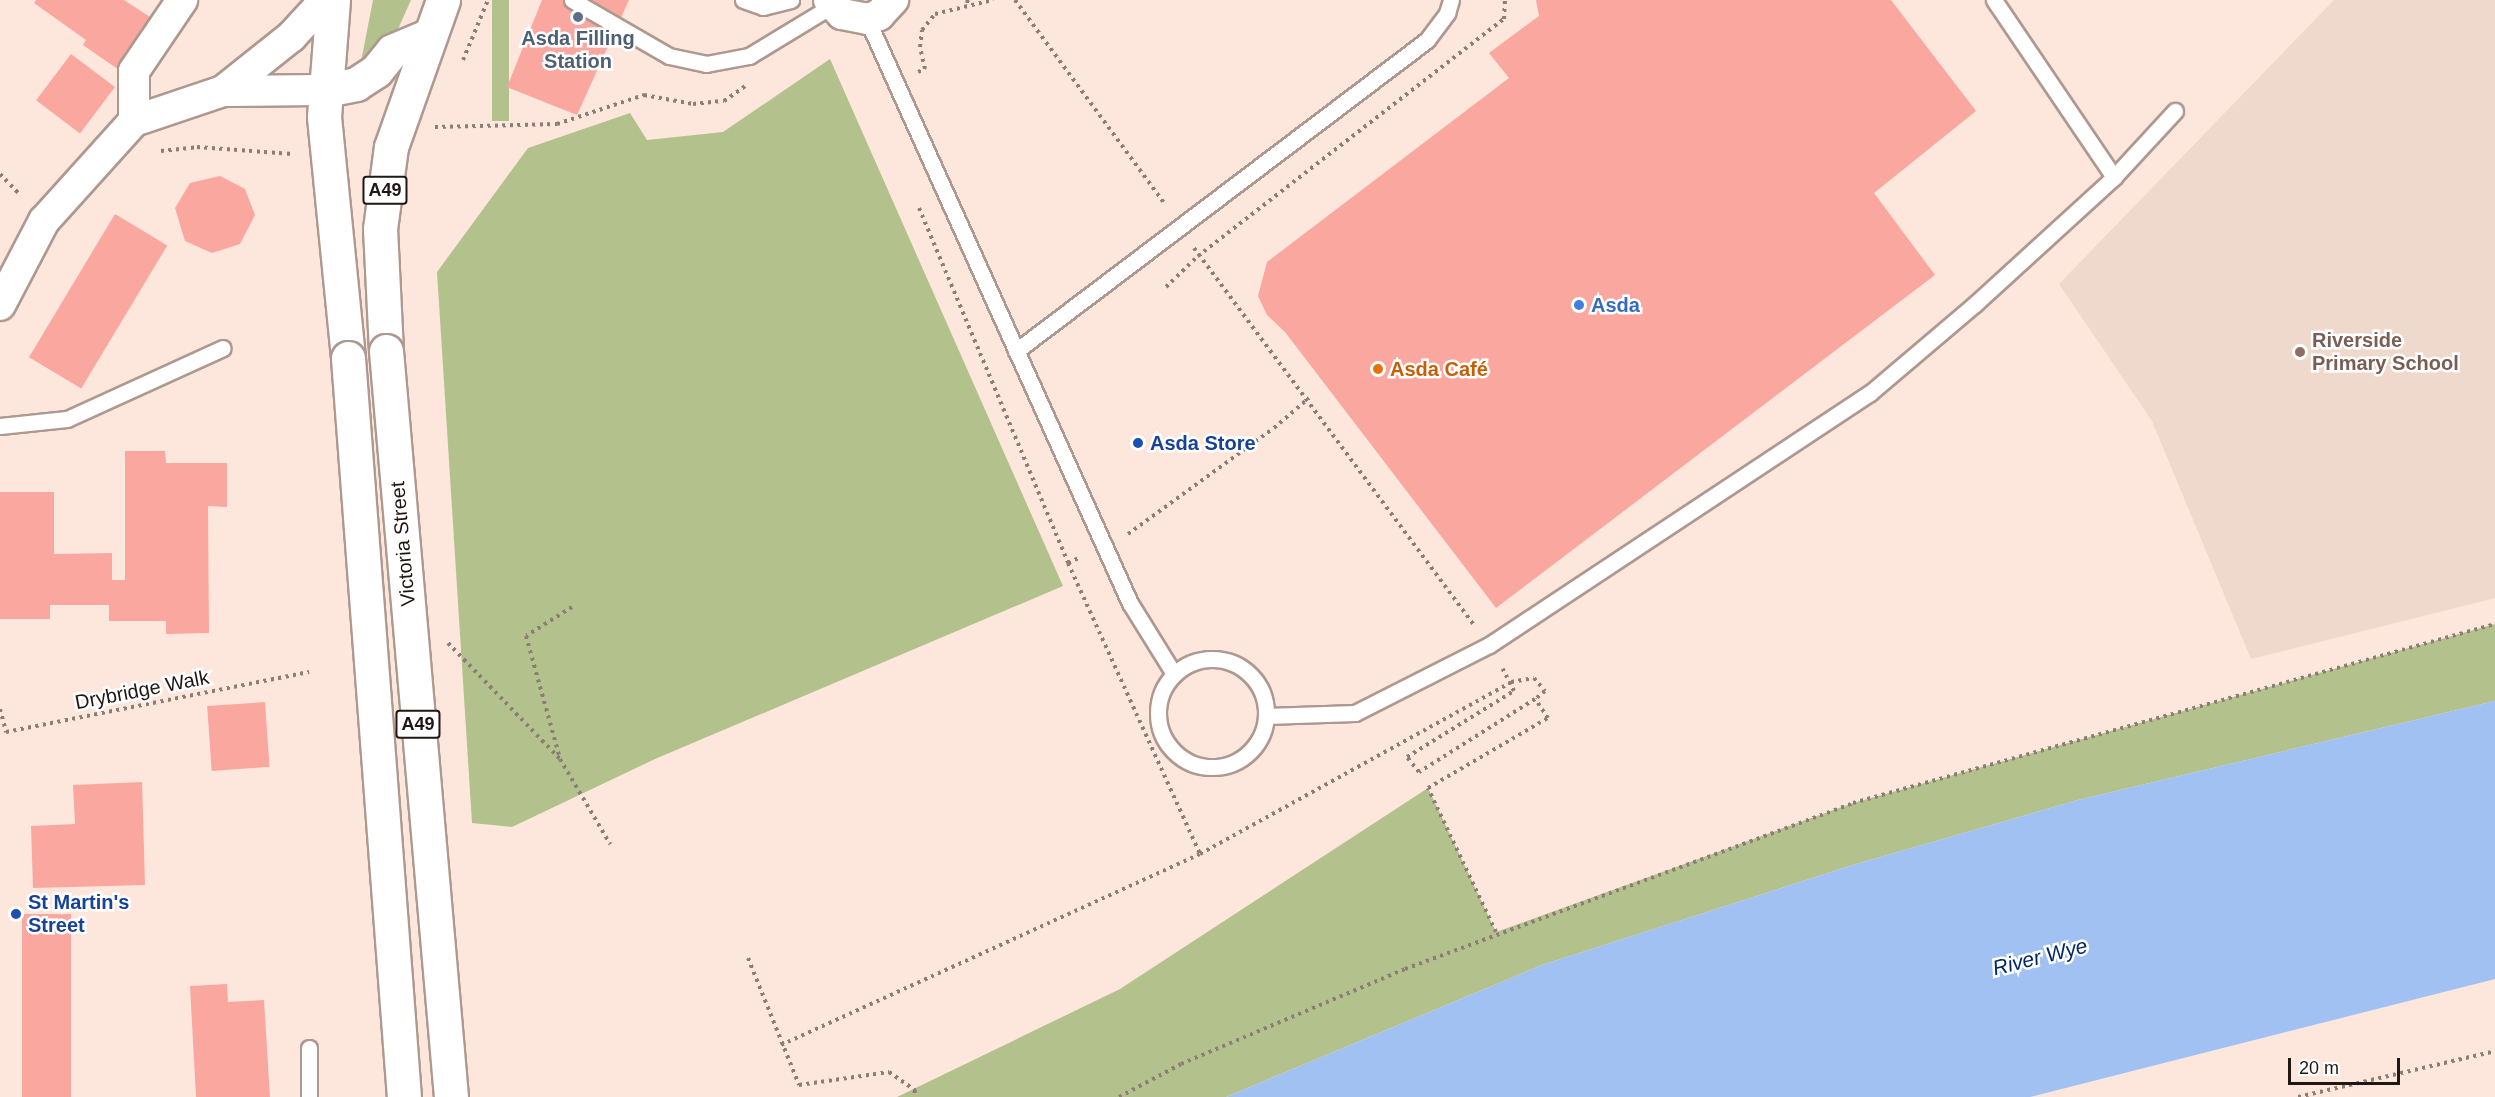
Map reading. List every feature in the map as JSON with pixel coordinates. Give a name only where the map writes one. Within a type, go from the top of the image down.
[{"type":"highway","name":"Victoria Street","points":[[333,0],[324,117],[348,358],[404,1097]]},
{"type":"highway","name":"Victoria Street","points":[[443,0],[427,36],[391,147],[380,229],[386,351],[451,1097]]},
{"type":"highway","points":[[326,90],[356,84],[376,71],[392,51],[427,36]]},
{"type":"street","points":[[134,121],[134,71],[182,0]]},
{"type":"street","points":[[223,91],[291,37],[325,0]]},
{"type":"street","points":[[831,3],[842,14],[867,19],[879,15],[893,0]]},
{"type":"street","points":[[0,305],[44,221],[134,121],[223,91],[326,90]]},
{"type":"lane","points":[[572,0],[669,56],[706,64],[749,56],[831,3]]},
{"type":"lane","points":[[743,0],[763,7],[791,0]]},
{"type":"lane","points":[[1016,351],[1427,40],[1447,13],[1451,0]]},
{"type":"lane","points":[[1994,0],[2114,177]]},
{"type":"lane","points":[[867,19],[1130,603],[1174,674]]},
{"type":"lane","points":[[1266,716],[1355,713],[1489,645],[1870,393],[1976,304],[2114,177],[2175,111]]},
{"type":"lane","points":[[0,426],[67,419],[223,348]]},
{"type":"lane","points":[[1204,660],[1223,660],[1241,667],[1259,689],[1266,716],[1262,734],[1252,750],[1237,762],[1219,767],[1186,762],[1163,737],[1158,721],[1158,704],[1174,674],[1204,660]]},
{"type":"lane","points":[[309,1048],[309,1097]]},
{"type":"path","points":[[967,0],[969,6]]},
{"type":"path","points":[[896,82],[925,69],[920,47],[922,30],[935,14],[993,0]]},
{"type":"path","points":[[781,1044],[1200,854],[1510,682],[1534,678],[1545,691],[1419,772],[1407,758],[1514,690],[1510,682],[1489,645],[1309,398],[1198,256],[1181,226],[1016,0]]},
{"type":"path","points":[[1166,287],[1198,256],[1504,19],[1505,0]]},
{"type":"path","points":[[435,127],[557,124],[644,95],[693,104],[724,101],[751,83]]},
{"type":"path","points":[[917,202],[1068,563],[1200,854]]},
{"type":"path","points":[[1068,563],[1128,534],[1274,428],[1309,398]]},
{"type":"path","points":[[560,759],[526,636],[572,607]]},
{"type":"path","points":[[1119,1097],[1181,1064],[1496,932],[1852,803],[2495,624]]},
{"type":"path","points":[[446,640],[560,759],[610,844]]},
{"type":"path","name":"Drybridge Walk","points":[[0,709],[6,732],[309,672]]},
{"type":"path","points":[[1496,932],[1428,788],[1548,718],[1535,699]]},
{"type":"path","points":[[748,958],[799,1084],[889,1072],[915,1090],[914,1097]]},
{"type":"path","points":[[2298,1097],[2495,1051]]},
{"type":"shaded area","name":"Riverside Primary School","points":[[2334,0],[2495,0],[2495,598],[2251,659],[2152,421],[2059,284]]},
{"type":"green space","points":[[373,0],[411,0],[394,38],[360,67]]},
{"type":"green space","points":[[492,0],[509,0],[509,121],[492,121]]},
{"type":"green space","points":[[830,59],[1063,586],[655,759],[512,827],[472,823],[437,272],[528,148],[630,113],[647,140],[723,132]]},
{"type":"green space","points":[[2495,624],[2495,701],[2078,800],[1856,864],[1542,965],[1226,1097],[897,1097],[1120,989],[1428,788],[1496,932],[1853,803]]},
{"type":"water","name":"River Wye","points":[[2495,701],[2495,979],[2030,1097],[1226,1097],[1542,965],[1856,864],[2078,800]]},
{"type":"building","points":[[36,0],[124,0],[156,21],[122,72],[83,45],[86,40],[34,3]]},
{"type":"building","points":[[542,0],[629,0],[577,115],[507,87]]},
{"type":"building","name":"Asda","points":[[1536,0],[1891,0],[1976,111],[1874,193],[1935,275],[1496,608],[1285,332],[1267,315],[1258,296],[1267,262],[1509,78],[1489,53],[1539,16]]},
{"type":"building","points":[[71,54],[115,87],[80,133],[36,100]]},
{"type":"building","points":[[220,176],[245,189],[255,215],[240,244],[212,253],[185,241],[175,208],[190,183]]},
{"type":"building","points":[[115,214],[167,245],[81,389],[29,357]]},
{"type":"building","points":[[125,451],[165,451],[166,463],[227,463],[227,507],[208,506],[209,633],[166,634],[166,621],[109,621],[109,605],[50,605],[50,619],[0,619],[0,492],[54,492],[54,554],[112,553],[112,580],[125,580]]},
{"type":"building","points":[[265,702],[270,767],[212,771],[207,706]]},
{"type":"building","points":[[142,782],[145,885],[33,888],[31,826],[75,824],[73,785]]},
{"type":"building","points":[[22,914],[71,914],[71,1097],[22,1097]]},
{"type":"building","points":[[227,984],[228,1002],[264,1000],[270,1097],[196,1097],[190,986]]},
{"type":"place","name":"Asda Filling Station","points":[[578,17]]},
{"type":"place","name":"Asda","points":[[1579,305]]},
{"type":"place","name":"Riverside Primary School","points":[[2300,352]]},
{"type":"place","name":"Asda Café","points":[[1378,369]]},
{"type":"place","name":"Asda Store","points":[[1138,443]]},
{"type":"place","name":"St Martin's Street","points":[[16,914]]}]
